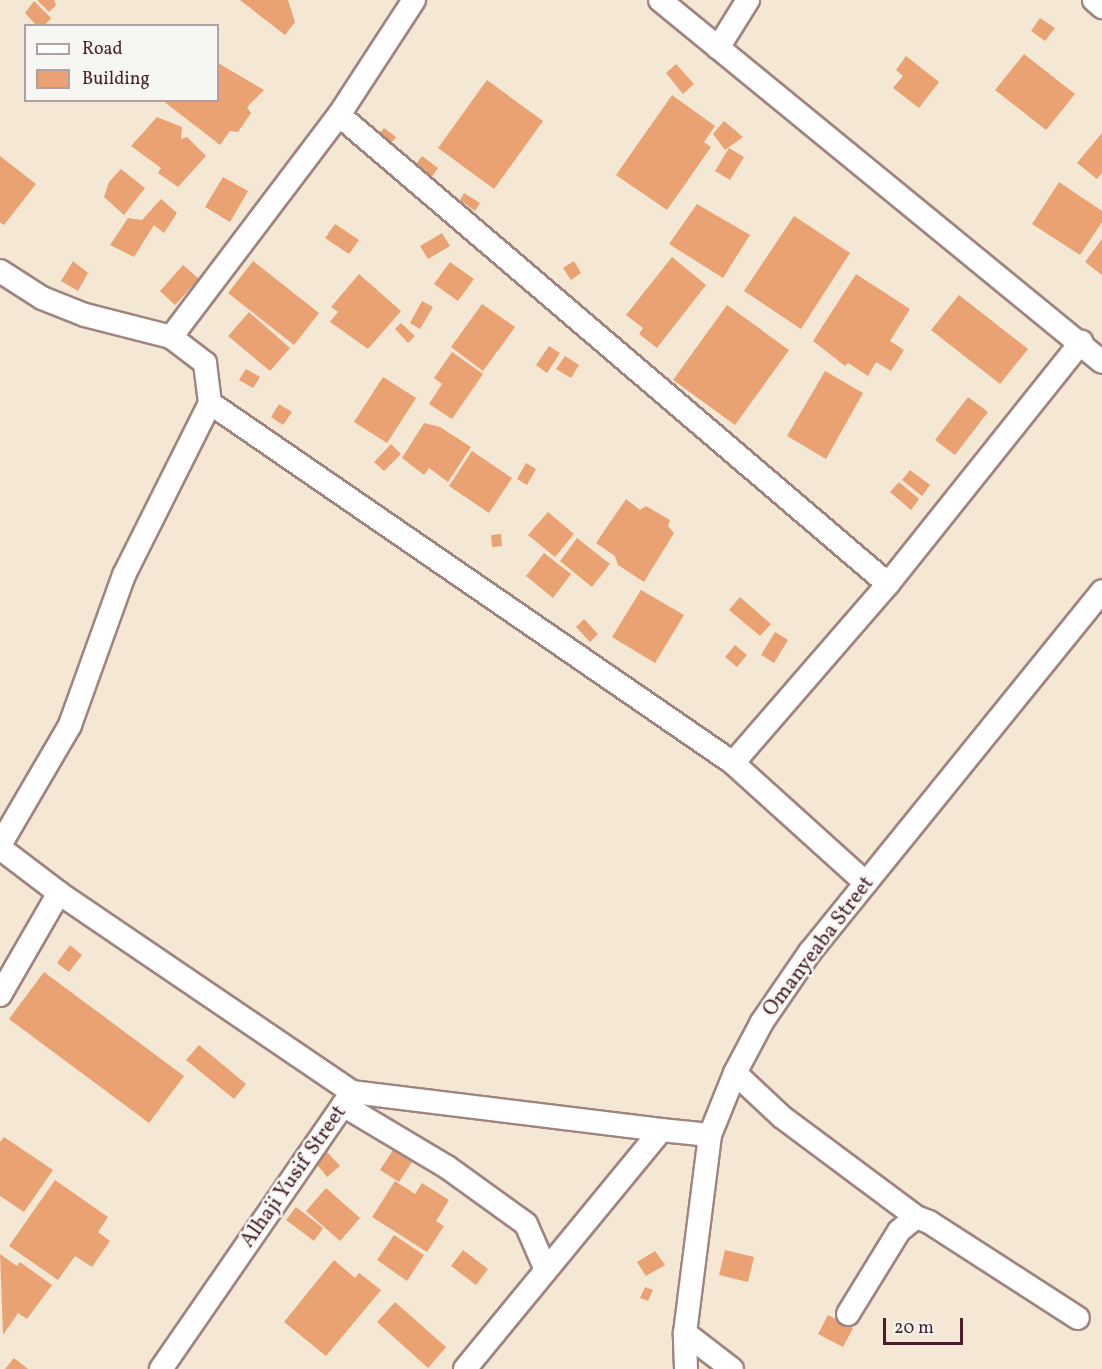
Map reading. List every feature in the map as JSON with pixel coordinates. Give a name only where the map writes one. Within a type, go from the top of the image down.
[{"type":"street","points":[[171,337],[339,115],[414,0]]},
{"type":"street","points":[[660,0],[1081,342],[1102,362]]},
{"type":"street","points":[[718,48],[748,0]]},
{"type":"street","points":[[1094,0],[1102,7]]},
{"type":"street","points":[[339,115],[888,584]]},
{"type":"street","points":[[0,271],[42,298],[85,315],[171,337],[205,363],[210,403],[124,575],[70,725],[0,847],[59,893],[526,1224],[546,1270]]},
{"type":"street","points":[[733,763],[888,584],[1081,342]]},
{"type":"street","points":[[210,403],[733,763],[866,882]]},
{"type":"street","name":"Omanyeaba Street","points":[[686,1369],[685,1333],[710,1135],[735,1073],[762,1022],[810,952],[1102,592]]},
{"type":"street","points":[[0,995],[59,893]]},
{"type":"street","points":[[735,1073],[782,1117],[916,1217],[930,1222],[1078,1318]]},
{"type":"street","name":"Alhaji Yusif Street","points":[[161,1369],[347,1099],[710,1135]]},
{"type":"street","points":[[465,1369],[661,1130]]},
{"type":"street","points":[[848,1314],[899,1231],[916,1217]]},
{"type":"street","points":[[685,1333],[732,1369]]},
{"type":"building","points":[[37,0],[54,0],[56,5],[49,12]]},
{"type":"building","points":[[240,0],[288,0],[295,22],[285,35]]},
{"type":"building","points":[[34,1],[51,18],[46,24],[35,24],[25,13]]},
{"type":"building","points":[[1040,18],[1055,28],[1045,41],[1031,31]]},
{"type":"building","points":[[1024,54],[1075,94],[1046,130],[995,90]]},
{"type":"building","points":[[906,56],[939,82],[919,108],[893,88],[903,76],[896,70]]},
{"type":"building","points":[[219,64],[264,90],[247,107],[251,113],[238,132],[230,131],[220,145],[165,102],[219,102]]},
{"type":"building","points":[[676,64],[694,84],[683,94],[666,73]]},
{"type":"building","points":[[487,80],[543,121],[494,189],[438,148]]},
{"type":"building","points":[[672,95],[715,126],[704,142],[711,147],[667,210],[616,175]]},
{"type":"building","points":[[157,117],[182,127],[181,139],[187,137],[206,156],[178,187],[158,173],[161,168],[131,146]]},
{"type":"building","points":[[724,121],[743,137],[725,150],[713,134]]},
{"type":"building","points":[[384,128],[396,137],[385,151],[373,142]]},
{"type":"building","points":[[1102,133],[1102,173],[1097,179],[1077,163]]},
{"type":"building","points":[[729,148],[744,157],[730,180],[715,171]]},
{"type":"building","points":[[0,156],[36,184],[4,225],[0,222]]},
{"type":"building","points":[[422,156],[438,168],[428,182],[411,171]]},
{"type":"building","points":[[121,169],[145,188],[124,215],[104,197],[109,182]]},
{"type":"building","points":[[223,177],[248,191],[230,222],[205,207]]},
{"type":"building","points":[[1059,182],[1102,211],[1102,222],[1080,255],[1032,224]]},
{"type":"building","points":[[464,193],[480,203],[475,211],[460,200]]},
{"type":"building","points":[[161,199],[177,213],[164,233],[154,225],[134,257],[110,245],[128,218],[142,220]]},
{"type":"building","points":[[697,204],[750,235],[723,278],[669,244]]},
{"type":"building","points":[[794,216],[850,253],[801,329],[744,291]]},
{"type":"building","points":[[335,224],[359,240],[349,254],[325,238]]},
{"type":"building","points":[[442,233],[450,246],[428,259],[420,246]]},
{"type":"building","points":[[1102,239],[1102,275],[1085,262]]},
{"type":"building","points":[[672,257],[706,285],[657,348],[639,334],[643,328],[626,315]]},
{"type":"building","points":[[73,261],[88,273],[78,291],[61,281]]},
{"type":"building","points":[[253,261],[319,313],[294,345],[228,293]]},
{"type":"building","points":[[574,261],[581,273],[571,280],[563,268]]},
{"type":"building","points":[[450,262],[474,279],[458,301],[434,284]]},
{"type":"building","points":[[183,265],[199,279],[175,305],[160,291]]},
{"type":"building","points":[[359,274],[401,311],[368,349],[330,322],[338,312],[331,307]]},
{"type":"building","points":[[856,274],[910,309],[890,341],[904,350],[891,371],[876,362],[868,376],[848,363],[845,366],[813,341]]},
{"type":"building","points":[[959,295],[1028,349],[1000,384],[931,330]]},
{"type":"building","points":[[422,301],[433,307],[420,329],[410,323]]},
{"type":"building","points":[[482,304],[515,327],[483,371],[451,347]]},
{"type":"building","points":[[727,305],[789,350],[735,425],[673,380]]},
{"type":"building","points":[[249,312],[290,348],[270,371],[228,336]]},
{"type":"building","points":[[401,323],[415,336],[408,343],[395,329]]},
{"type":"building","points":[[549,346],[560,353],[547,373],[536,365]]},
{"type":"building","points":[[452,352],[483,374],[452,419],[429,404],[442,384],[434,378]]},
{"type":"building","points":[[565,356],[579,365],[571,378],[556,369]]},
{"type":"building","points":[[246,369],[260,377],[253,388],[239,380]]},
{"type":"building","points":[[825,371],[863,393],[826,459],[787,436]]},
{"type":"building","points":[[383,377],[416,398],[387,443],[354,422]]},
{"type":"building","points":[[968,397],[988,412],[955,455],[935,440]]},
{"type":"building","points":[[279,404],[292,412],[283,425],[271,417]]},
{"type":"building","points":[[424,423],[440,427],[471,447],[448,482],[429,468],[424,475],[402,458]]},
{"type":"building","points":[[391,444],[401,454],[384,471],[374,462]]},
{"type":"building","points":[[472,451],[512,478],[489,513],[449,486]]},
{"type":"building","points":[[526,463],[536,469],[527,485],[517,479]]},
{"type":"building","points":[[910,470],[930,485],[922,496],[902,480]]},
{"type":"building","points":[[899,482],[919,499],[911,510],[890,492]]},
{"type":"building","points":[[626,499],[640,510],[646,506],[670,520],[668,526],[674,533],[644,582],[618,565],[615,556],[596,543]]},
{"type":"building","points":[[548,512],[574,534],[555,557],[528,535]]},
{"type":"building","points":[[501,534],[502,546],[492,547],[491,535]]},
{"type":"building","points":[[577,538],[610,564],[592,587],[560,561]]},
{"type":"building","points":[[544,553],[571,574],[553,598],[526,576]]},
{"type":"building","points":[[641,590],[684,615],[655,663],[612,637]]},
{"type":"building","points":[[740,597],[771,624],[760,636],[729,610]]},
{"type":"building","points":[[584,619],[598,634],[590,642],[576,627]]},
{"type":"building","points":[[775,632],[788,640],[774,663],[761,655]]},
{"type":"building","points":[[735,645],[747,655],[737,667],[725,657]]},
{"type":"building","points":[[70,945],[82,955],[69,972],[57,963]]},
{"type":"building","points":[[44,972],[184,1076],[149,1123],[9,1019]]},
{"type":"building","points":[[199,1045],[246,1084],[234,1099],[186,1060]]},
{"type":"building","points":[[4,1137],[53,1170],[24,1212],[0,1196],[0,1142]]},
{"type":"building","points":[[393,1150],[412,1162],[399,1182],[380,1170]]},
{"type":"building","points":[[327,1152],[340,1166],[327,1177],[315,1162]]},
{"type":"building","points":[[55,1180],[108,1217],[98,1232],[110,1241],[92,1267],[75,1256],[58,1280],[9,1246]]},
{"type":"building","points":[[395,1181],[415,1194],[422,1183],[449,1200],[436,1221],[444,1226],[427,1252],[372,1217]]},
{"type":"building","points":[[326,1188],[360,1218],[340,1241],[306,1211]]},
{"type":"building","points":[[296,1207],[323,1228],[314,1241],[286,1220]]},
{"type":"building","points":[[394,1235],[424,1255],[407,1281],[377,1260]]},
{"type":"building","points":[[463,1250],[488,1269],[476,1285],[451,1266]]},
{"type":"building","points":[[725,1250],[754,1257],[748,1282],[719,1275]]},
{"type":"building","points":[[655,1251],[665,1265],[646,1276],[637,1262]]},
{"type":"building","points":[[0,1254],[17,1266],[20,1262],[52,1285],[27,1319],[18,1313],[3,1335]]},
{"type":"building","points":[[334,1260],[355,1278],[359,1273],[381,1290],[326,1356],[284,1322]]},
{"type":"building","points":[[645,1287],[653,1290],[648,1301],[640,1298]]},
{"type":"building","points":[[395,1302],[446,1347],[428,1368],[377,1322]]},
{"type":"building","points":[[828,1315],[853,1328],[843,1347],[818,1334]]},
{"type":"building","points":[[14,1358],[28,1369],[5,1369]]}]
